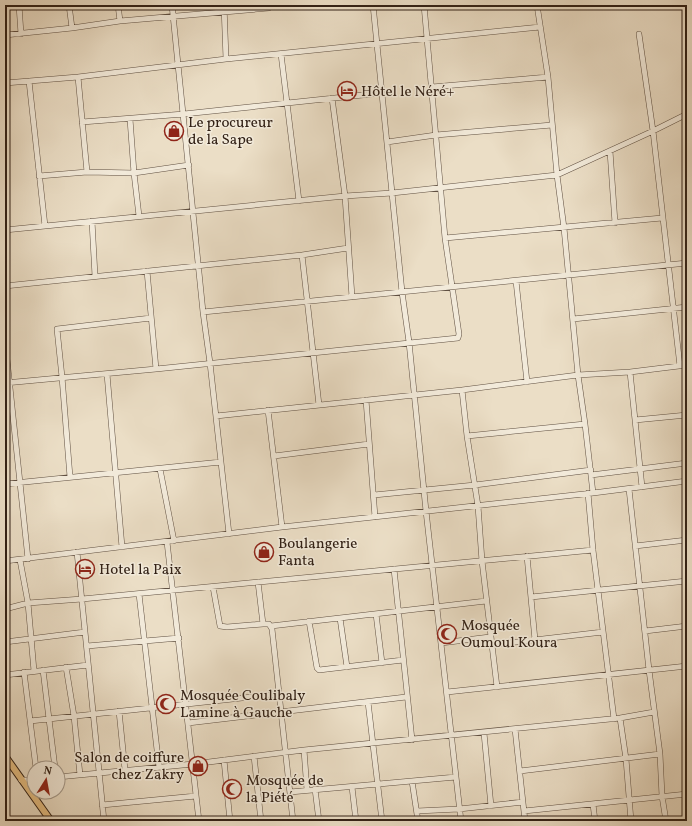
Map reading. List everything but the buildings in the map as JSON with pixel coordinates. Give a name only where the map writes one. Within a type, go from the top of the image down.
[{"type":"main road","points":[[5,757],[51,821]]},
{"type":"street","points":[[19,5],[21,34]]},
{"type":"street","points":[[69,5],[72,28]]},
{"type":"street","points":[[118,5],[120,21]]},
{"type":"street","points":[[172,5],[203,312],[229,534]]},
{"type":"street","points":[[224,5],[226,59]]},
{"type":"street","points":[[5,35],[120,21],[269,8],[272,5]]},
{"type":"street","points":[[373,5],[402,292],[415,395],[426,511],[452,736],[460,821]]},
{"type":"street","points":[[7,383],[458,338],[459,334],[445,238],[424,5]]},
{"type":"street","points":[[537,5],[548,77],[578,376],[591,472],[593,550],[608,675],[626,759],[631,821]]},
{"type":"street","points":[[5,83],[78,77],[226,59],[540,27]]},
{"type":"street","points":[[638,34],[652,132],[680,366]]},
{"type":"street","points":[[281,54],[299,201]]},
{"type":"street","points":[[685,76],[687,81]]},
{"type":"street","points":[[78,77],[87,172]]},
{"type":"street","points":[[432,87],[548,77]]},
{"type":"street","points":[[29,81],[45,226]]},
{"type":"street","points":[[82,122],[184,114],[382,93]]},
{"type":"street","points":[[332,98],[344,196],[352,297]]},
{"type":"street","points":[[5,230],[557,175],[652,132],[687,114]]},
{"type":"street","points":[[130,119],[139,216]]},
{"type":"street","points":[[387,142],[436,135],[552,125]]},
{"type":"street","points":[[610,151],[615,223]]},
{"type":"street","points":[[39,176],[87,172],[134,173],[189,165]]},
{"type":"street","points":[[445,238],[662,218]]},
{"type":"street","points":[[92,221],[96,276]]},
{"type":"street","points":[[5,286],[302,255],[348,248]]},
{"type":"street","points":[[302,255],[319,405]]},
{"type":"street","points":[[203,312],[687,263]]},
{"type":"street","points":[[147,271],[156,369]]},
{"type":"street","points":[[516,281],[526,382]]},
{"type":"street","points":[[572,319],[687,308]]},
{"type":"street","points":[[70,477],[57,329],[151,318]]},
{"type":"street","points":[[5,340],[7,383],[28,559]]},
{"type":"street","points":[[216,416],[687,365]]},
{"type":"street","points":[[630,372],[642,488]]},
{"type":"street","points":[[107,374],[122,546]]},
{"type":"street","points":[[462,390],[478,506],[486,601],[497,687]]},
{"type":"street","points":[[366,400],[375,517]]},
{"type":"street","points":[[268,410],[282,527]]},
{"type":"street","points":[[635,420],[687,415]]},
{"type":"street","points":[[468,436],[585,424]]},
{"type":"street","points":[[274,456],[369,444]]},
{"type":"street","points":[[5,484],[221,462]]},
{"type":"street","points":[[374,495],[424,491],[591,472],[687,464]]},
{"type":"street","points":[[160,469],[174,541]]},
{"type":"street","points":[[5,561],[282,527],[642,488],[687,481]]},
{"type":"street","points":[[629,489],[644,631],[660,754],[662,796],[666,821]]},
{"type":"street","points":[[635,546],[687,540]]},
{"type":"street","points":[[167,542],[199,821]]},
{"type":"street","points":[[5,609],[28,603],[214,587],[593,550]]},
{"type":"street","points":[[77,552],[104,821]]},
{"type":"street","points":[[527,556],[535,640]]},
{"type":"street","points":[[20,560],[28,603],[34,671]]},
{"type":"street","points":[[394,569],[402,660],[412,740]]},
{"type":"street","points":[[532,597],[687,581]]},
{"type":"street","points":[[258,582],[263,624]]},
{"type":"street","points":[[214,587],[220,626],[227,627],[267,623],[271,626],[486,601]]},
{"type":"street","points":[[139,594],[159,767]]},
{"type":"street","points":[[376,614],[382,663]]},
{"type":"street","points":[[340,618],[347,667]]},
{"type":"street","points":[[309,621],[317,668],[319,670],[402,660]]},
{"type":"street","points":[[271,626],[293,821]]},
{"type":"street","points":[[644,631],[687,626]]},
{"type":"street","points":[[5,642],[85,632]]},
{"type":"street","points":[[491,645],[603,632]]},
{"type":"street","points":[[441,643],[490,637]]},
{"type":"street","points":[[87,646],[178,638]]},
{"type":"street","points":[[5,675],[88,665]]},
{"type":"street","points":[[447,692],[687,666]]},
{"type":"street","points":[[66,667],[74,716],[80,775]]},
{"type":"street","points":[[43,670],[54,760]]},
{"type":"street","points":[[24,672],[35,760]]},
{"type":"street","points":[[30,721],[278,694]]},
{"type":"street","points":[[188,723],[406,697]]},
{"type":"street","points":[[368,702],[382,821]]},
{"type":"street","points":[[119,711],[125,770]]},
{"type":"street","points":[[66,776],[193,764],[304,750],[617,719],[654,712]]},
{"type":"street","points":[[515,729],[525,821]]},
{"type":"street","points":[[484,733],[491,806]]},
{"type":"street","points":[[304,750],[307,790]]},
{"type":"street","points":[[520,771],[660,754]]},
{"type":"street","points":[[254,756],[261,821]]},
{"type":"street","points":[[224,760],[230,821]]},
{"type":"street","points":[[290,792],[456,776]]},
{"type":"street","points":[[21,780],[26,780]]},
{"type":"street","points":[[412,781],[418,821]]},
{"type":"street","points":[[352,787],[356,821]]},
{"type":"street","points":[[314,789],[319,821]]},
{"type":"street","points":[[524,811],[687,794]]},
{"type":"street","points":[[102,805],[196,796]]},
{"type":"street","points":[[417,812],[523,802]]},
{"type":"street","points":[[593,804],[595,821]]},
{"type":"place","name":"Hôtel le Néré+","points":[[347,91]]},
{"type":"place","name":"Le procureur de la Sape","points":[[174,131]]},
{"type":"place","name":"Boulangerie Fanta","points":[[264,552]]},
{"type":"place","name":"Hotel la Paix","points":[[85,569]]},
{"type":"place","name":"Mosquée Oumoul Koura","points":[[447,634]]},
{"type":"place","name":"Mosquée Coulibaly Lamine à Gauche","points":[[166,704]]},
{"type":"place","name":"Salon de coiffure chez Zakry","points":[[198,766]]},
{"type":"place","name":"Mosquée de la Piété","points":[[232,789]]}]
